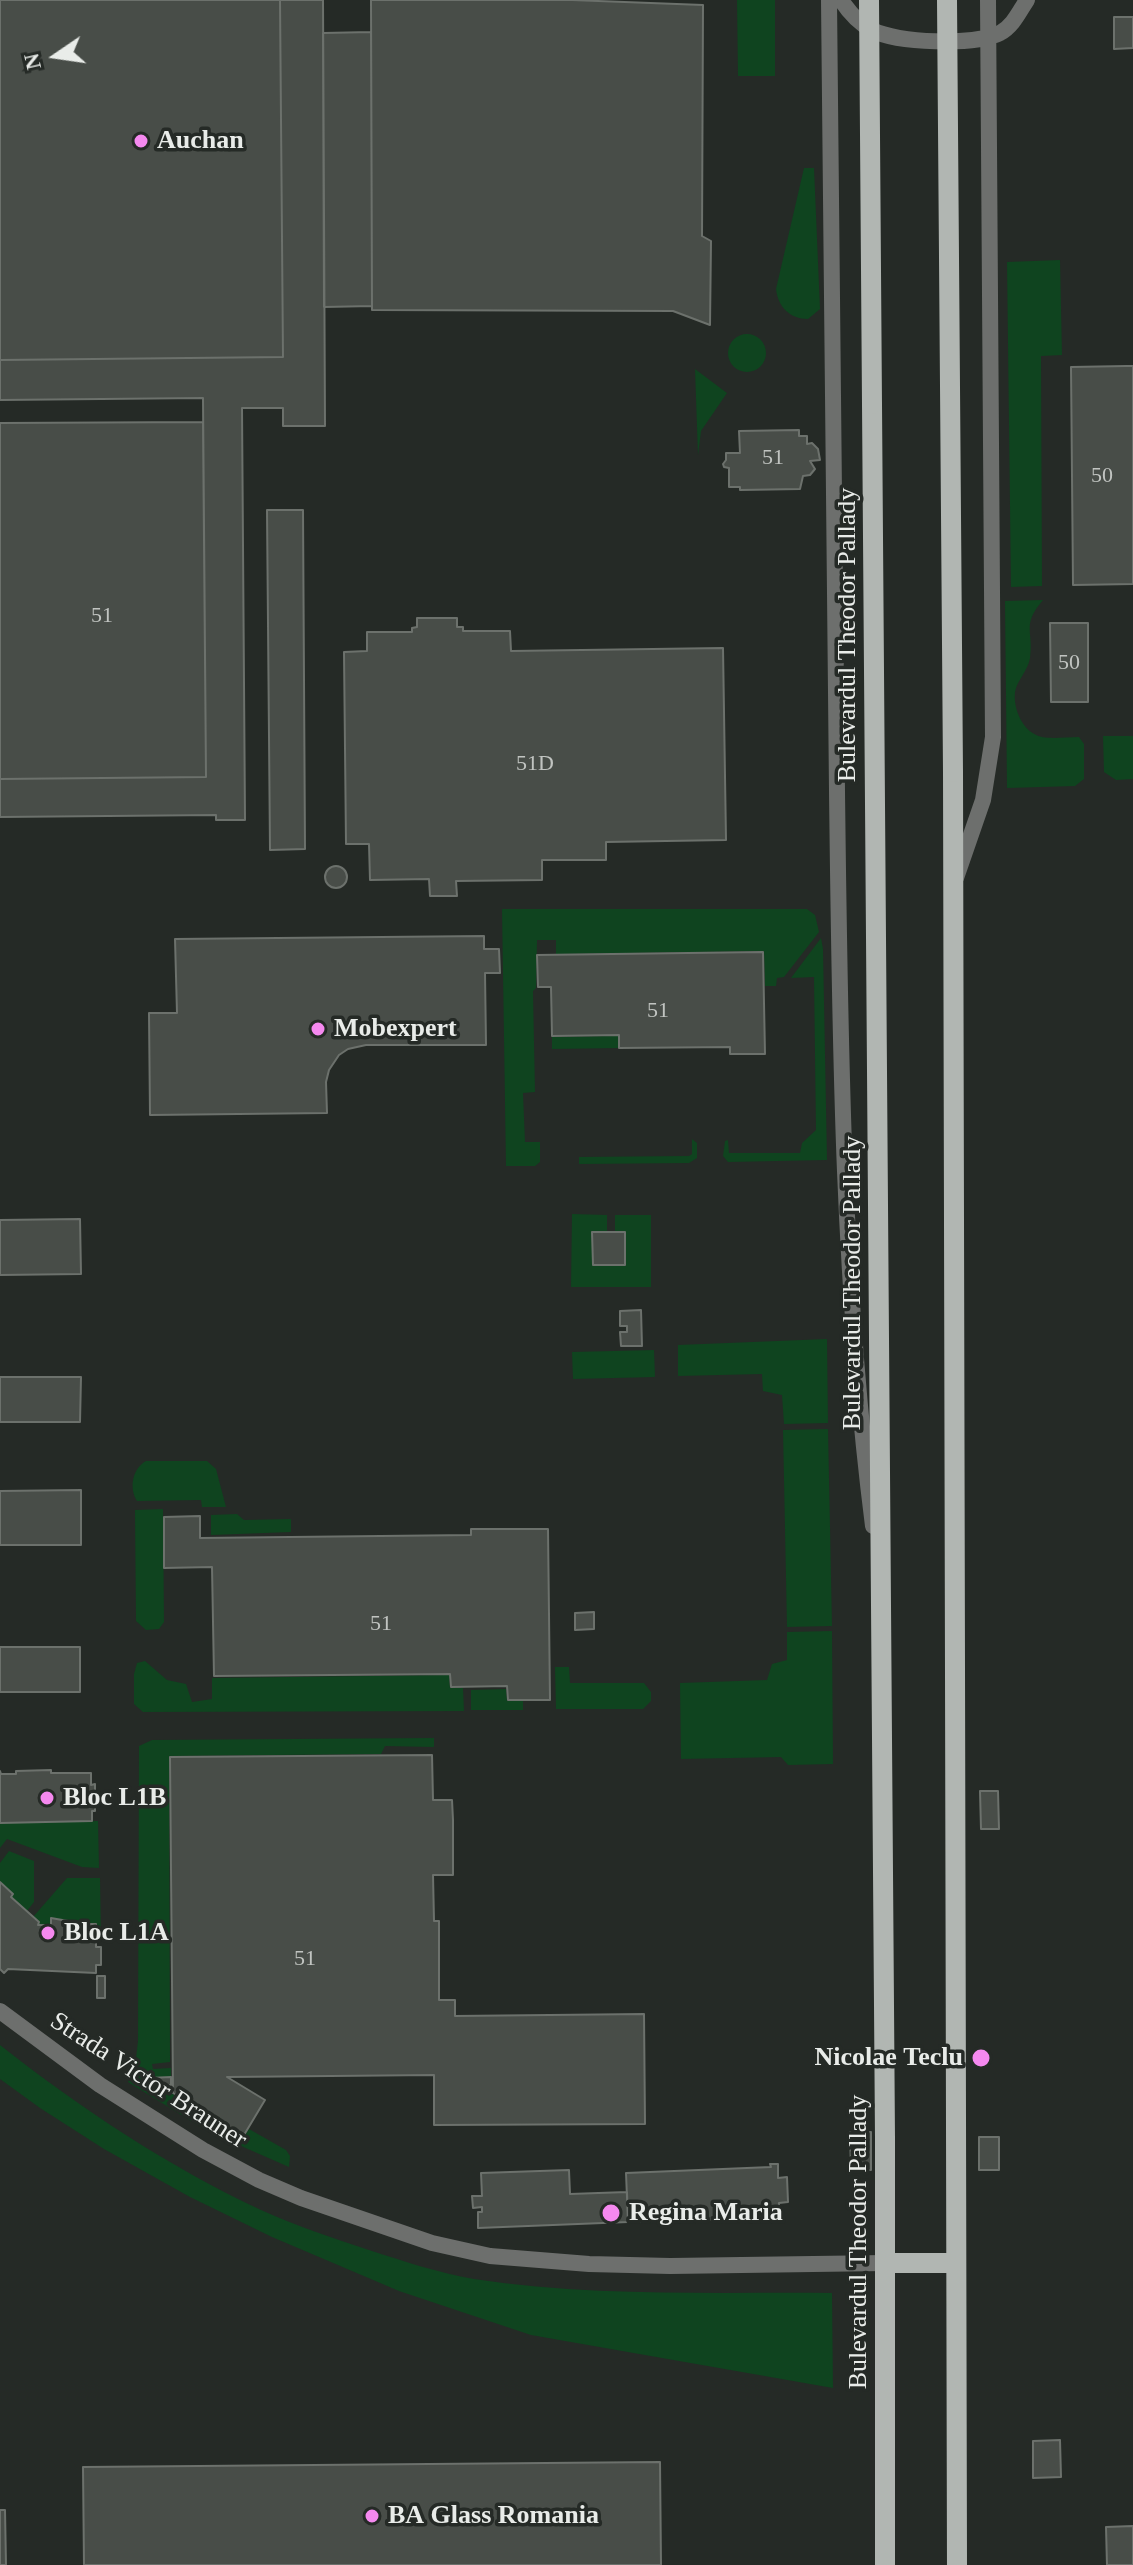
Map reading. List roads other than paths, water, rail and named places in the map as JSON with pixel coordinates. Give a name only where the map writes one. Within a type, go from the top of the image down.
[{"type":"main road","name":"Bulevardul Theodor Pallady","points":[[869,0],[882,1579],[885,2565]]},
{"type":"main road","points":[[947,0],[956,1533],[957,2565]]},
{"type":"main road","points":[[885,2263],[955,2263]]},
{"type":"street","points":[[829,0],[844,1178],[860,1409],[882,1579]]},
{"type":"street","points":[[841,0],[864,26],[891,37],[937,41],[989,36],[1008,28],[1027,0]]},
{"type":"street","points":[[953,887],[983,800],[993,737],[988,0]]},
{"type":"street","name":"Strada Victor Brauner","points":[[0,2011],[100,2085],[217,2157],[301,2198],[432,2243],[490,2256],[589,2264],[885,2263]]},
{"type":"place","name":"Auchan","points":[[141,141]]},
{"type":"place","name":"Mobexpert","points":[[318,1029]]},
{"type":"place","name":"Bloc L1B","points":[[47,1798]]},
{"type":"place","name":"Bloc L1A","points":[[48,1933]]},
{"type":"place","name":"Nicolae Teclu","points":[[981,2058]]},
{"type":"place","name":"Regina Maria","points":[[611,2213]]},
{"type":"place","name":"BA Glass Romania","points":[[372,2516]]}]
